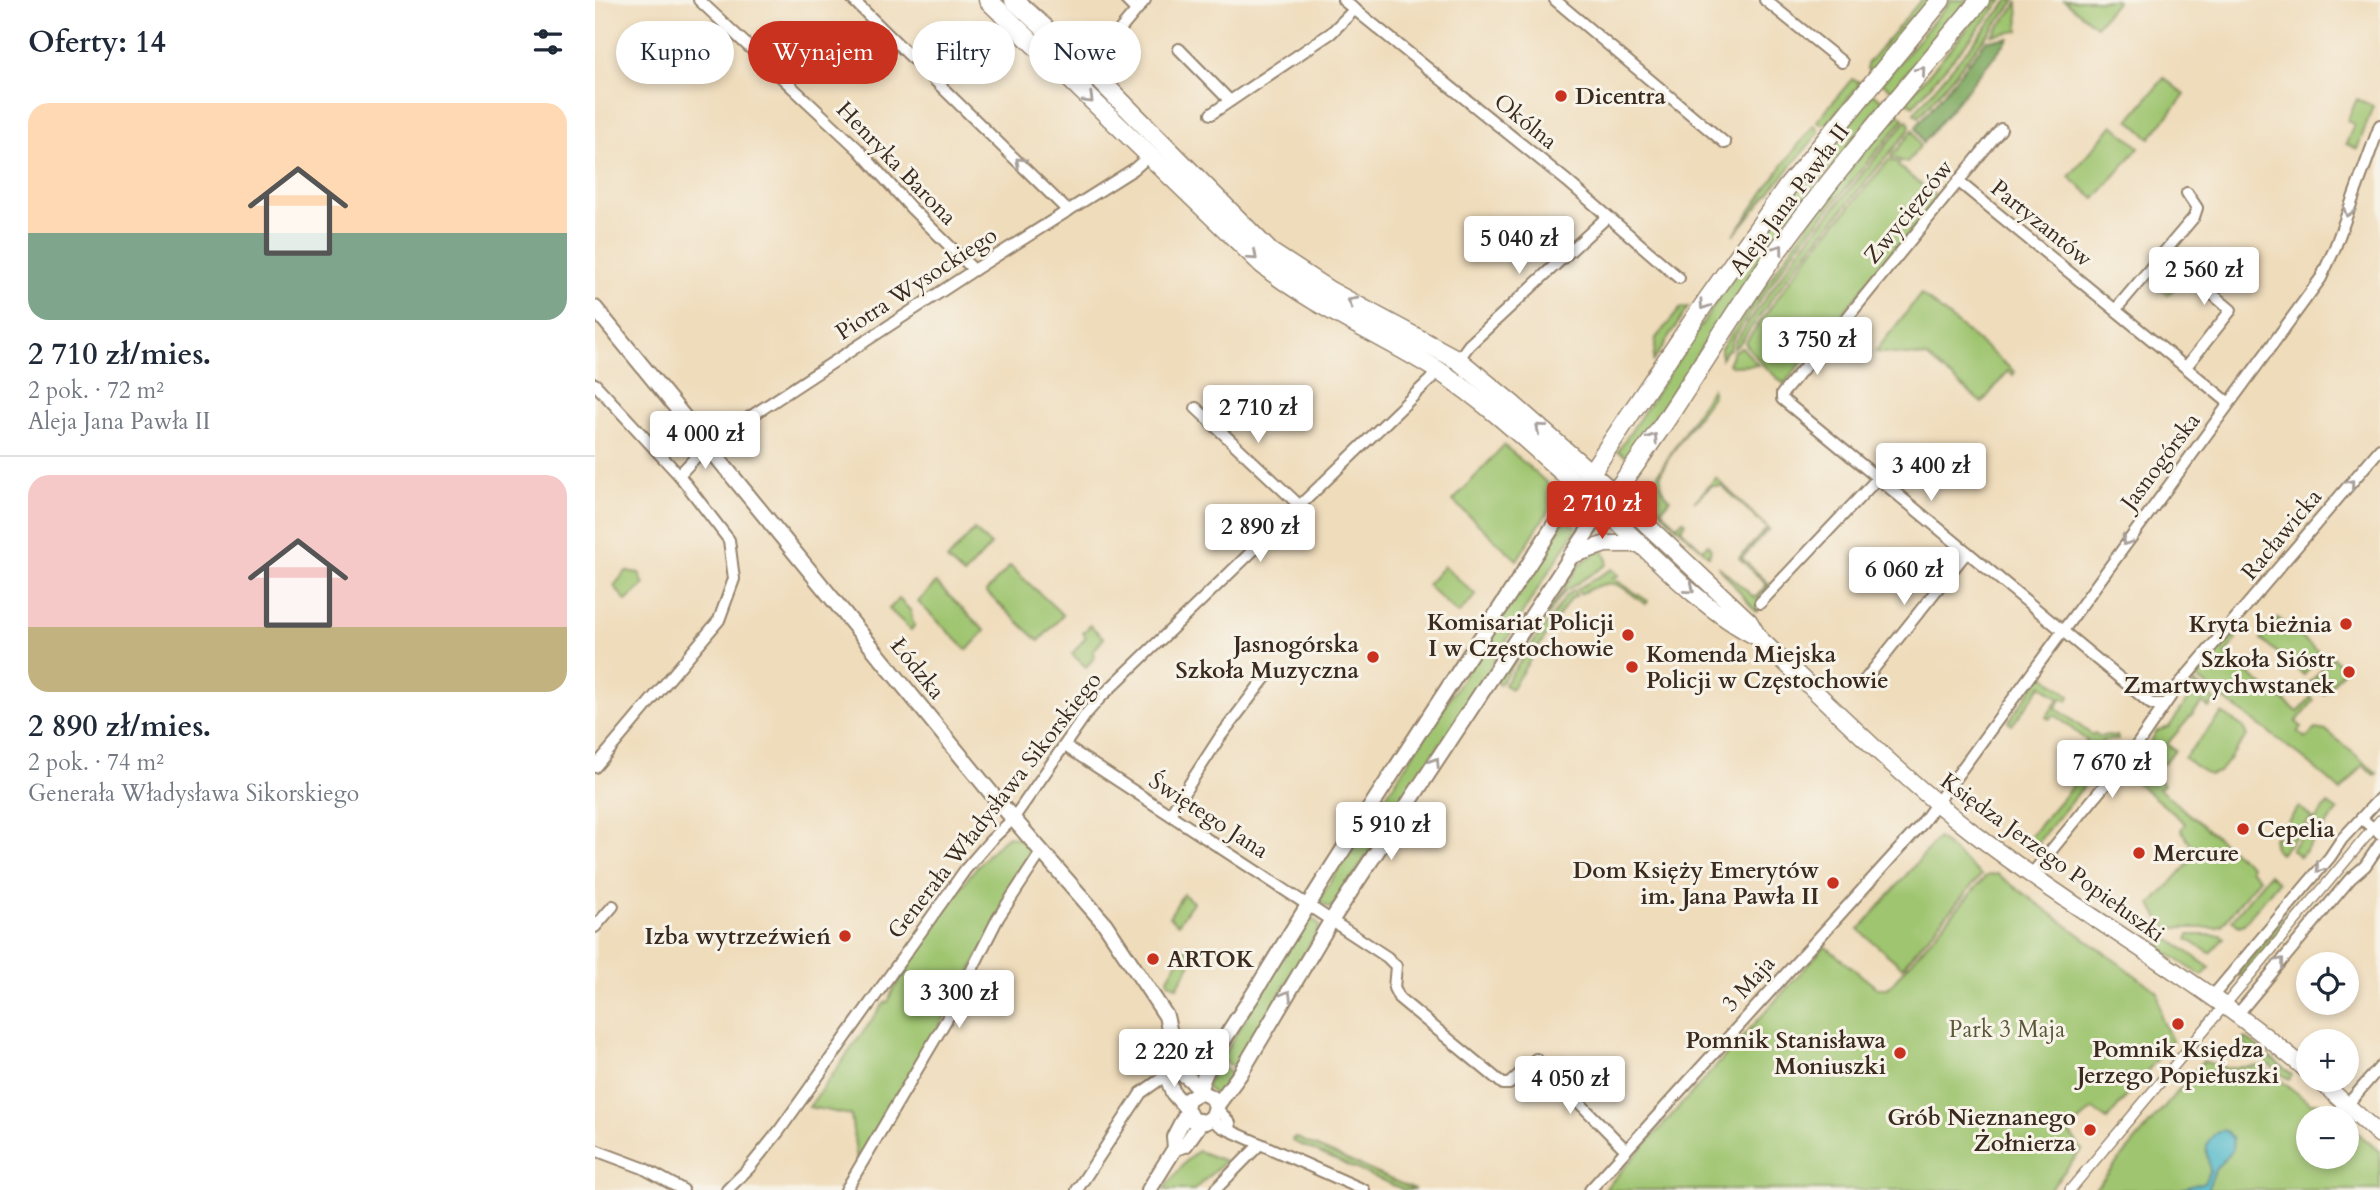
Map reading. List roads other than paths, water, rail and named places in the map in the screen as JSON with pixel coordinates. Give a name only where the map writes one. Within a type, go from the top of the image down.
[{"type":"main road","points":[[988,0],[1231,237],[1288,285],[1437,370],[1499,417],[1580,489],[1608,501]]},
{"type":"main road","points":[[1014,0],[1037,21]]},
{"type":"main road","name":"Aleja Jana Pawła II","points":[[1580,489],[1707,300],[1789,186],[1941,0]]},
{"type":"main road","name":"Aleja Jana Pawła II","points":[[1608,501],[1773,258],[1854,150],[1980,0]]},
{"type":"main road","points":[[1104,84],[1270,252],[1329,291],[1458,360],[1591,473],[1608,501]]},
{"type":"main road","name":"Księdza Jerzego Popiełuszki","points":[[1608,501],[1639,544],[1729,621],[1759,638],[1935,802],[2031,875],[2255,1027],[2296,1061]]},
{"type":"main road","name":"Księdza Jerzego Popiełuszki","points":[[1608,501],[1749,621],[1759,638]]},
{"type":"main road","points":[[1572,555],[1606,544],[1639,544]]},
{"type":"main road","points":[[2332,1092],[2380,1135]]},
{"type":"street","name":"Henryka Barona","points":[[699,0],[858,149],[911,208],[974,270]]},
{"type":"street","points":[[853,0],[1039,180],[1067,211]]},
{"type":"street","points":[[1126,0],[1136,10]]},
{"type":"street","points":[[1127,21],[1145,0]]},
{"type":"street","name":"Okólna","points":[[1343,0],[1567,181],[1679,278]]},
{"type":"street","points":[[1555,0],[1725,143]]},
{"type":"street","points":[[1765,0],[1842,62]]},
{"type":"street","points":[[1211,114],[1331,33],[1355,9]]},
{"type":"street","points":[[1179,49],[1230,101]]},
{"type":"street","name":"Jasnogórska","points":[[1935,802],[2321,278],[2380,125]]},
{"type":"street","name":"Zwycięzców","points":[[1847,318],[2001,129]]},
{"type":"street","name":"Piotra Wysockiego","points":[[679,475],[707,445],[1134,169],[1149,156]]},
{"type":"street","name":"Partyzantów","points":[[1959,182],[2229,403]]},
{"type":"street","points":[[2116,309],[2197,211],[2187,193]]},
{"type":"street","points":[[1458,360],[1469,345],[1607,217]]},
{"type":"street","points":[[2164,253],[2231,310],[2186,367]]},
{"type":"street","name":"Łódzka","points":[[595,308],[1013,819],[1105,924],[1166,1016],[1170,1033],[1172,1071],[1169,1082],[1171,1090],[1186,1110]]},
{"type":"street","points":[[1823,345],[1782,394],[1782,399],[2151,704],[2164,704]]},
{"type":"street","name":"Generała Władysława Sikorskiego","points":[[727,1190],[779,1131],[965,870],[1013,819],[1100,698],[1437,370]]},
{"type":"street","points":[[595,384],[679,475],[729,540],[734,579],[719,620],[597,761]]},
{"type":"street","points":[[1196,408],[1299,505]]},
{"type":"street","name":"Racławicka","points":[[2031,875],[2135,748],[2164,704],[2380,449]]},
{"type":"street","points":[[1760,603],[1877,479]]},
{"type":"street","name":"Aleja Jana Pawła II","points":[[1200,1092],[1214,1059],[1307,906],[1565,508],[1580,489]]},
{"type":"street","name":"Aleja Jana Pawła II","points":[[1175,1148],[1185,1145],[1240,1074],[1331,921],[1608,501]]},
{"type":"street","points":[[1864,681],[1967,552]]},
{"type":"street","points":[[1170,814],[1220,737],[1271,670]]},
{"type":"street","name":"Świętego Jana","points":[[1065,746],[1387,957],[1396,967],[1394,988],[1403,1002],[1503,1084],[1509,1084],[1536,1059],[1626,1150]]},
{"type":"street","points":[[2224,1006],[2342,838],[2362,820],[2380,798]]},
{"type":"street","name":"3 Maja","points":[[1590,1190],[1920,826],[1935,802]]},
{"type":"street","points":[[2070,1190],[2378,827],[2362,820]]},
{"type":"street","points":[[2224,1006],[2365,866],[2380,844]]},
{"type":"street","points":[[846,1190],[948,1017],[998,918],[1042,851]]},
{"type":"street","points":[[595,927],[613,906]]},
{"type":"street","points":[[2347,1105],[2380,1067]]},
{"type":"street","points":[[1077,1190],[1141,1093],[1172,1071],[1185,1074],[1193,1080],[1200,1092],[1213,1098],[1209,1116]]},
{"type":"street","points":[[1200,1092],[1188,1099],[1186,1110],[1192,1120],[1209,1116],[1231,1130],[1364,1190]]},
{"type":"street","name":"Aleja Jana Pawła II","points":[[1149,1190],[1175,1148],[1174,1137],[1186,1110]]},
{"type":"street","points":[[1215,1190],[1261,1144]]},
{"type":"street","points":[[595,1150],[643,1168],[668,1186],[683,1190]]},
{"type":"water","points":[[2221,1130],[2226,1131],[2233,1139],[2232,1151],[2216,1168],[2207,1190],[2179,1190],[2204,1182],[2210,1171],[2207,1144]]},
{"type":"place","name":"Dicentra","points":[[1561,96]]},
{"type":"place","name":"Kryta bieżnia","points":[[2346,624]]},
{"type":"place","name":"Komisariat Policji I w Częstochowie","points":[[1628,635]]},
{"type":"place","name":"Jasnogórska Szkoła Muzyczna","points":[[1373,657]]},
{"type":"place","name":"Komenda Miejska Policji w Częstochowie","points":[[1632,667]]},
{"type":"place","name":"Szkoła Sióstr Zmartwychwstanek","points":[[2349,672]]},
{"type":"place","name":"Cepelia","points":[[2243,829]]},
{"type":"place","name":"Mercure","points":[[2139,853]]},
{"type":"place","name":"Dom Księży Emerytów im. Jana Pawła II","points":[[1833,883]]},
{"type":"place","name":"Izba wytrzeźwień","points":[[845,936]]},
{"type":"place","name":"ARTOK","points":[[1153,959]]},
{"type":"place","name":"Pomnik Księdza Jerzego Popiełuszki","points":[[2178,1024]]},
{"type":"place","name":"Pomnik Stanisława Moniuszki","points":[[1900,1053]]},
{"type":"place","name":"Grób Nieznanego Żołnierza","points":[[2090,1130]]},
{"type":"park label","name":"Park 3 Maja","points":[[2007,1029]]}]
